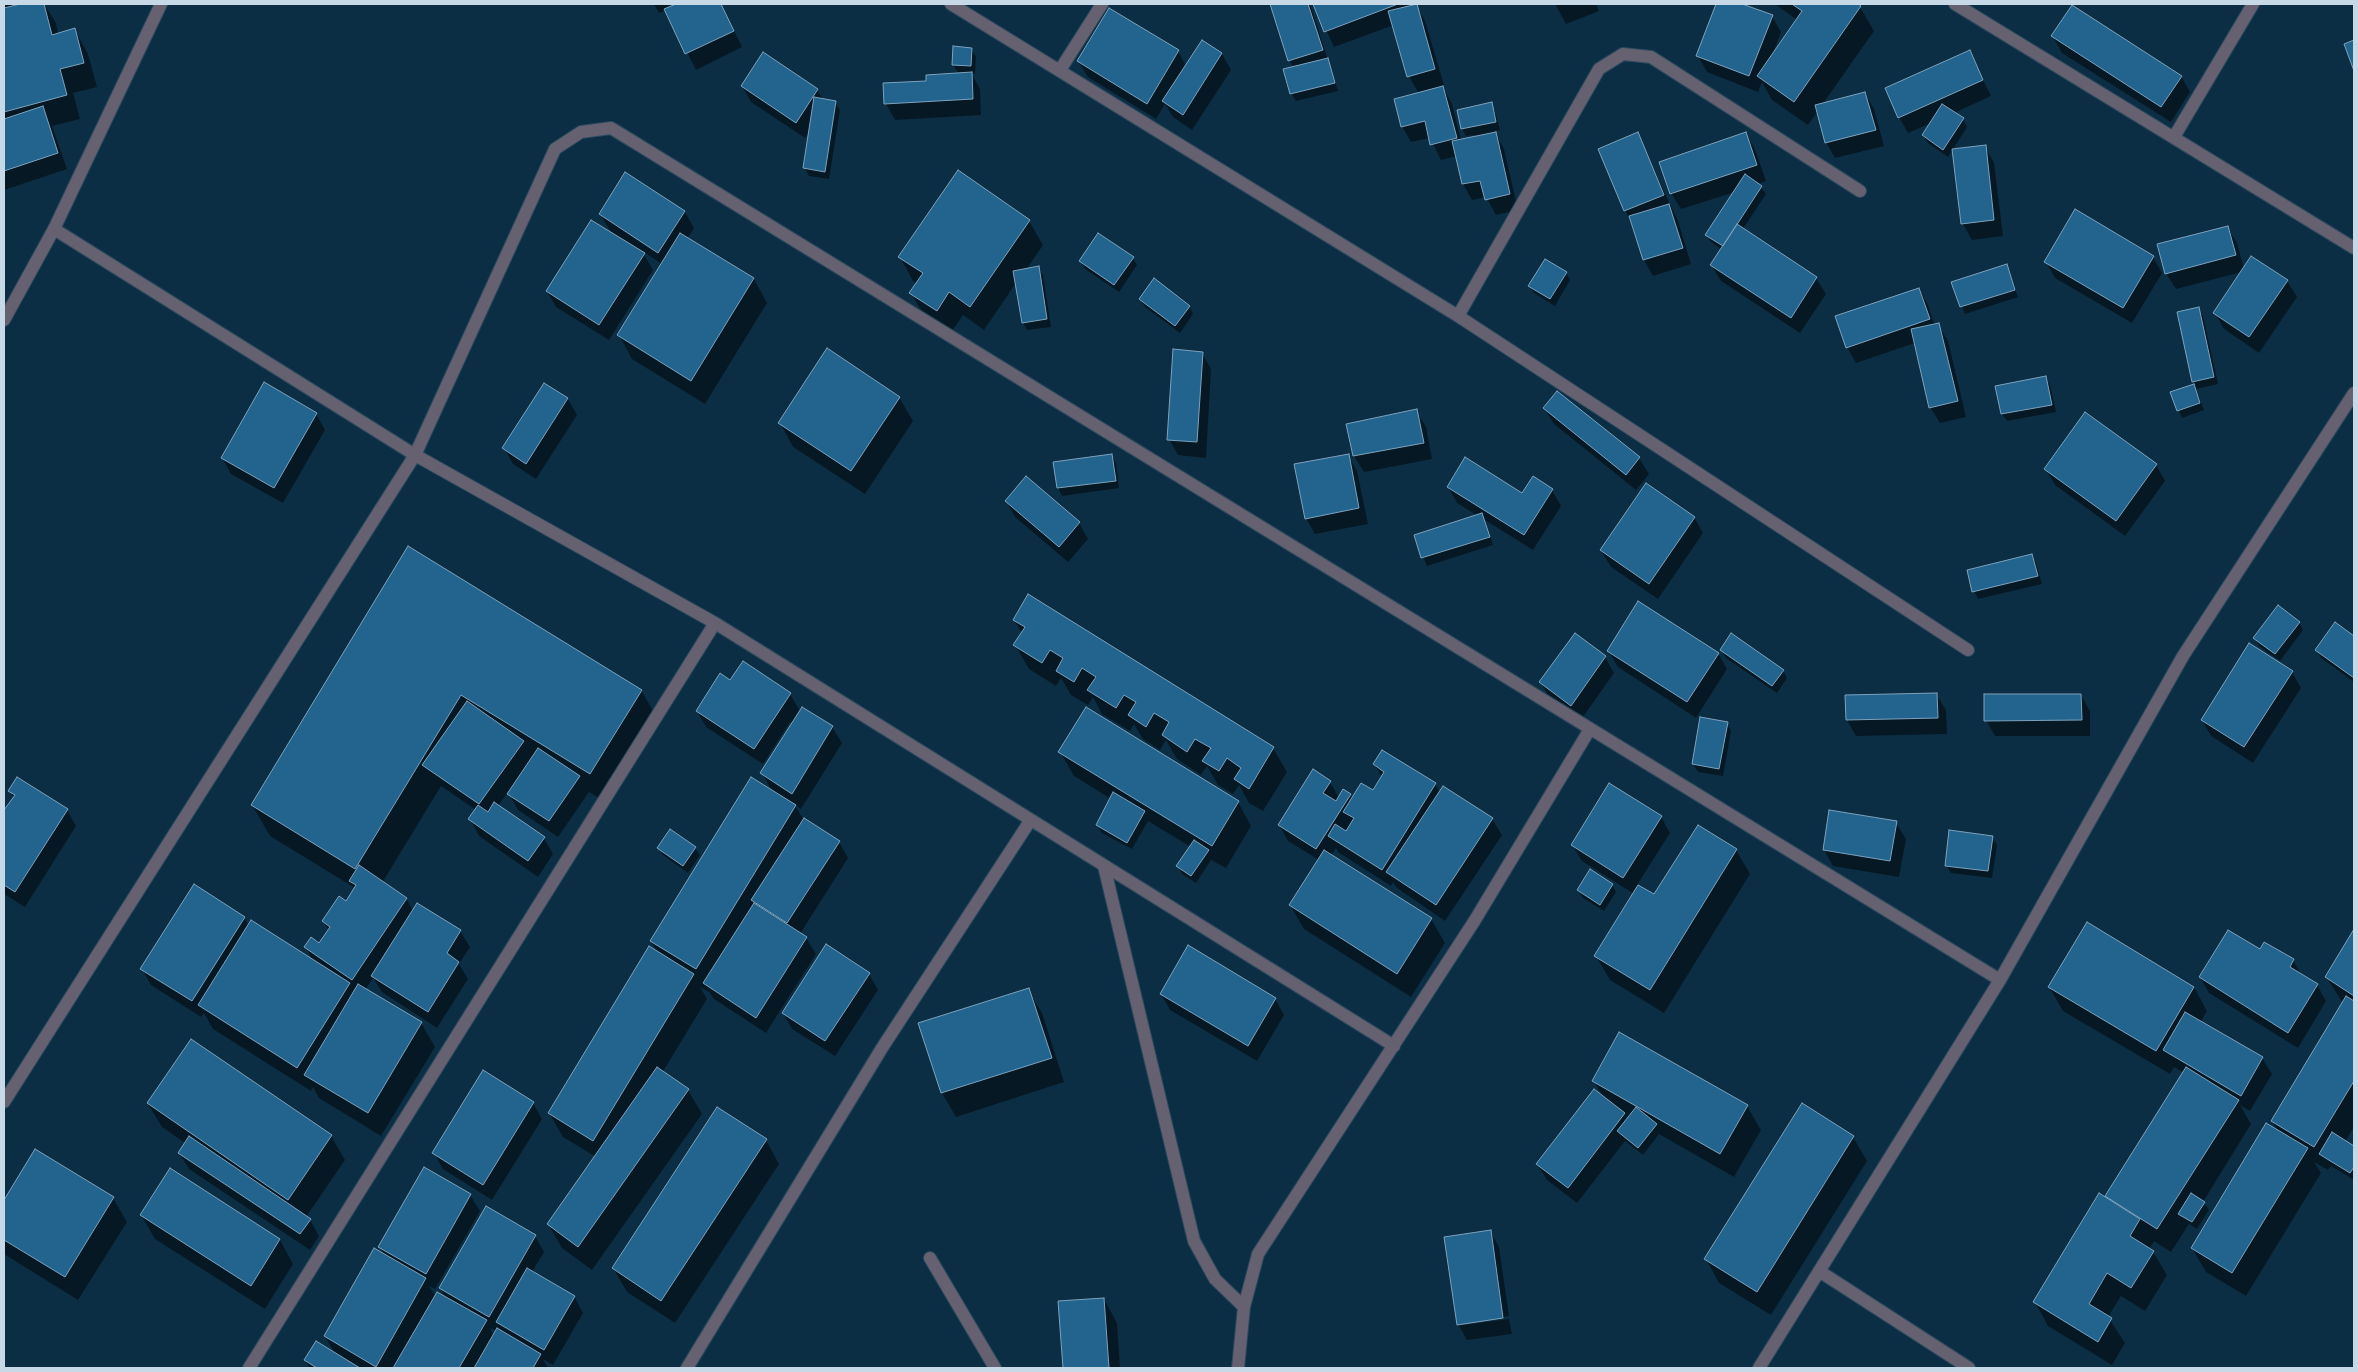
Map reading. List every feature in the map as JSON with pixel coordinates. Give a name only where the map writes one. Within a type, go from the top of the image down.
[{"type":"street","points":[[4,320],[54,229],[161,4]]},
{"type":"street","points":[[951,4],[1458,316],[1968,650]]},
{"type":"street","points":[[1060,70],[1102,4]]},
{"type":"street","points":[[1955,4],[2354,248]]},
{"type":"street","points":[[2174,137],[2254,4]]},
{"type":"street","points":[[1458,316],[1599,69],[1623,54],[1651,57],[1860,191]]},
{"type":"street","points":[[4,1102],[415,455],[555,149],[581,132],[611,128],[2000,980]]},
{"type":"street","points":[[54,229],[415,455],[715,623],[1394,1046]]},
{"type":"street","points":[[1759,1368],[2000,980],[2183,656],[2354,393]]},
{"type":"street","points":[[249,1368],[715,623]]},
{"type":"street","points":[[1238,1368],[1244,1307],[1258,1254],[1475,920],[1590,729]]},
{"type":"street","points":[[687,1368],[877,1056],[1030,821]]},
{"type":"street","points":[[1104,866],[1194,1241],[1215,1279],[1244,1307]]},
{"type":"street","points":[[930,1258],[995,1368]]},
{"type":"street","points":[[1819,1271],[1969,1368]]},
{"type":"building","points":[[20,4],[44,4],[52,35],[75,28],[84,63],[60,69],[67,95],[4,112],[4,8]]},
{"type":"building","points":[[676,4],[721,4],[734,31],[685,54],[664,9]]},
{"type":"building","points":[[1270,4],[1308,4],[1323,50],[1288,61]]},
{"type":"building","points":[[1313,4],[1398,4],[1324,32]]},
{"type":"building","points":[[1417,4],[1435,69],[1407,77],[1388,11]]},
{"type":"building","points":[[1716,4],[1742,4],[1773,15],[1749,76],[1696,56]]},
{"type":"building","points":[[1792,4],[1858,4],[1861,6],[1794,102],[1757,76],[1802,11]]},
{"type":"building","points":[[2072,5],[2182,76],[2161,107],[2051,36]]},
{"type":"building","points":[[1109,8],[1179,50],[1147,104],[1077,61]]},
{"type":"building","points":[[1202,40],[1222,53],[1183,115],[1162,101]]},
{"type":"building","points":[[2354,40],[2354,71],[2344,44]]},
{"type":"building","points":[[953,46],[972,48],[971,66],[952,65]]},
{"type":"building","points":[[1970,50],[1983,80],[1898,118],[1885,88]]},
{"type":"building","points":[[763,52],[818,89],[796,123],[741,86]]},
{"type":"building","points":[[1328,58],[1335,83],[1290,94],[1283,69]]},
{"type":"building","points":[[972,72],[973,99],[884,104],[883,83],[926,81],[926,75]]},
{"type":"building","points":[[1443,86],[1457,138],[1430,145],[1425,121],[1401,127],[1394,99]]},
{"type":"building","points":[[1865,92],[1876,130],[1825,143],[1815,105]]},
{"type":"building","points":[[814,97],[836,101],[825,172],[803,168]]},
{"type":"building","points":[[1492,102],[1496,122],[1461,129],[1457,110]]},
{"type":"building","points":[[1942,104],[1964,118],[1943,150],[1922,135]]},
{"type":"building","points":[[43,106],[58,153],[4,171],[4,119]]},
{"type":"building","points":[[1496,132],[1510,194],[1485,200],[1480,181],[1462,184],[1452,141]]},
{"type":"building","points":[[1638,132],[1664,195],[1624,211],[1598,149]]},
{"type":"building","points":[[1746,132],[1757,165],[1670,194],[1659,162]]},
{"type":"building","points":[[1986,145],[1994,220],[1961,224],[1952,149]]},
{"type":"building","points":[[958,170],[1030,220],[970,307],[949,292],[937,311],[909,293],[923,273],[898,257]]},
{"type":"building","points":[[625,172],[685,211],[658,253],[599,214]]},
{"type":"building","points":[[1745,174],[1762,186],[1723,246],[1705,235]]},
{"type":"building","points":[[1669,204],[1683,248],[1643,260],[1629,216]]},
{"type":"building","points":[[2075,209],[2154,256],[2123,308],[2044,262]]},
{"type":"building","points":[[591,220],[645,253],[599,325],[546,291]]},
{"type":"building","points":[[1737,224],[1817,277],[1791,318],[1710,265]]},
{"type":"building","points":[[2228,226],[2236,255],[2165,274],[2157,244]]},
{"type":"building","points":[[680,233],[754,278],[691,381],[617,335]]},
{"type":"building","points":[[1098,233],[1134,257],[1114,285],[1079,261]]},
{"type":"building","points":[[2251,256],[2288,280],[2249,337],[2213,313]]},
{"type":"building","points":[[1545,259],[1567,272],[1550,299],[1528,286]]},
{"type":"building","points":[[2007,264],[2015,290],[1960,307],[1951,282]]},
{"type":"building","points":[[1039,266],[1047,319],[1022,323],[1013,271]]},
{"type":"building","points":[[1154,278],[1190,306],[1175,326],[1139,299]]},
{"type":"building","points":[[1919,288],[1930,319],[1846,348],[1835,316]]},
{"type":"building","points":[[2199,307],[2214,377],[2192,382],[2177,312]]},
{"type":"building","points":[[1939,323],[1958,401],[1929,408],[1911,329]]},
{"type":"building","points":[[827,348],[900,397],[851,471],[778,423]]},
{"type":"building","points":[[1173,349],[1203,352],[1197,442],[1167,440]]},
{"type":"building","points":[[2046,376],[2052,405],[2001,414],[1995,386]]},
{"type":"building","points":[[264,382],[317,413],[274,488],[221,458]]},
{"type":"building","points":[[544,383],[568,398],[526,464],[502,448]]},
{"type":"building","points":[[2194,384],[2200,403],[2177,411],[2170,392]]},
{"type":"building","points":[[1557,391],[1640,457],[1626,475],[1543,408]]},
{"type":"building","points":[[1417,409],[1424,443],[1353,456],[1346,424]]},
{"type":"building","points":[[2085,412],[2157,464],[2116,521],[2044,469]]},
{"type":"building","points":[[1112,454],[1116,481],[1057,488],[1053,462]]},
{"type":"building","points":[[1349,454],[1359,508],[1305,519],[1294,464]]},
{"type":"building","points":[[1465,457],[1522,493],[1533,476],[1553,489],[1524,535],[1447,487]]},
{"type":"building","points":[[1026,476],[1080,522],[1059,547],[1005,501]]},
{"type":"building","points":[[1646,483],[1695,517],[1649,584],[1600,550]]},
{"type":"building","points":[[1482,513],[1490,537],[1421,558],[1414,535]]},
{"type":"building","points":[[408,546],[642,690],[590,774],[461,695],[355,869],[251,805]]},
{"type":"building","points":[[2032,554],[2038,576],[1972,592],[1967,570]]},
{"type":"building","points":[[1028,594],[1274,747],[1249,789],[1234,779],[1241,768],[1227,758],[1219,771],[1202,761],[1211,748],[1195,739],[1187,752],[1162,735],[1169,722],[1154,713],[1146,727],[1128,715],[1136,702],[1124,695],[1116,708],[1087,690],[1096,677],[1082,668],[1074,682],[1056,671],[1063,658],[1050,650],[1042,663],[1013,645],[1025,627],[1013,620]]},
{"type":"building","points":[[1638,601],[1719,653],[1687,702],[1607,651]]},
{"type":"building","points":[[2278,605],[2300,622],[2275,654],[2253,638]]},
{"type":"building","points":[[2335,622],[2354,636],[2354,678],[2315,650]]},
{"type":"building","points":[[1575,633],[1606,656],[1571,706],[1539,682]]},
{"type":"building","points":[[1731,633],[1784,670],[1772,686],[1720,650]]},
{"type":"building","points":[[2249,643],[2293,671],[2244,747],[2201,720]]},
{"type":"building","points":[[743,661],[791,693],[754,749],[696,711],[720,673],[730,680]]},
{"type":"building","points":[[1937,693],[1938,718],[1846,720],[1845,695]]},
{"type":"building","points":[[1984,694],[2081,694],[2082,720],[1984,721]]},
{"type":"building","points":[[467,701],[524,741],[479,804],[422,765]]},
{"type":"building","points":[[802,707],[833,726],[792,794],[760,773]]},
{"type":"building","points":[[1086,707],[1239,801],[1212,846],[1058,752]]},
{"type":"building","points":[[1700,717],[1728,722],[1719,769],[1692,764]]},
{"type":"building","points":[[538,748],[580,776],[549,821],[507,794]]},
{"type":"building","points":[[1382,750],[1436,783],[1382,870],[1328,836],[1335,824],[1346,831],[1354,818],[1343,812],[1361,783],[1373,790],[1384,772],[1373,764]]},
{"type":"building","points":[[1313,769],[1331,781],[1323,793],[1336,801],[1343,789],[1351,794],[1316,849],[1278,825]]},
{"type":"building","points":[[17,777],[68,809],[15,892],[4,885],[4,810],[15,795],[8,791]]},
{"type":"building","points":[[751,777],[796,805],[696,969],[650,941]]},
{"type":"building","points":[[1609,783],[1662,816],[1623,878],[1571,845]]},
{"type":"building","points":[[1443,786],[1493,818],[1436,905],[1386,872]]},
{"type":"building","points":[[1113,792],[1145,811],[1127,843],[1096,825]]},
{"type":"building","points":[[494,802],[545,837],[528,861],[468,819],[478,805],[488,812]]},
{"type":"building","points":[[1829,810],[1897,821],[1890,861],[1823,850]]},
{"type":"building","points":[[804,818],[840,841],[787,923],[751,900]]},
{"type":"building","points":[[1698,825],[1737,849],[1650,990],[1594,956],[1638,885],[1654,894]]},
{"type":"building","points":[[670,829],[696,847],[683,866],[657,848]]},
{"type":"building","points":[[1949,830],[1993,836],[1988,871],[1945,866]]},
{"type":"building","points":[[1194,840],[1209,850],[1191,876],[1176,866]]},
{"type":"building","points":[[1324,850],[1432,918],[1397,974],[1289,905]]},
{"type":"building","points":[[359,865],[407,898],[352,980],[304,947],[311,937],[319,943],[330,927],[322,921],[339,896],[346,901],[356,885],[349,881]]},
{"type":"building","points":[[1590,869],[1613,884],[1600,905],[1577,890]]},
{"type":"building","points":[[194,884],[245,917],[192,1001],[140,969]]},
{"type":"building","points":[[417,903],[461,930],[447,953],[459,962],[428,1012],[371,976]]},
{"type":"building","points":[[754,903],[807,937],[756,1018],[703,983]]},
{"type":"building","points":[[251,920],[350,983],[297,1068],[198,1005]]},
{"type":"building","points":[[2087,922],[2194,987],[2156,1051],[2048,987]]},
{"type":"building","points":[[2354,929],[2354,996],[2325,977]]},
{"type":"building","points":[[2228,930],[2260,949],[2264,942],[2294,959],[2290,967],[2318,984],[2288,1033],[2199,977]]},
{"type":"building","points":[[826,944],[870,973],[825,1041],[782,1013]]},
{"type":"building","points":[[1188,945],[1276,998],[1248,1046],[1160,994]]},
{"type":"building","points":[[649,946],[694,974],[593,1141],[548,1113]]},
{"type":"building","points":[[358,984],[422,1022],[368,1113],[304,1075]]},
{"type":"building","points":[[1029,988],[1052,1058],[941,1093],[918,1023]]},
{"type":"building","points":[[2346,996],[2354,1001],[2354,1081],[2314,1147],[2271,1121]]},
{"type":"building","points":[[2185,1012],[2263,1057],[2241,1096],[2163,1050]]},
{"type":"building","points":[[1619,1032],[1748,1105],[1720,1154],[1592,1081]]},
{"type":"building","points":[[191,1039],[332,1135],[288,1200],[147,1103]]},
{"type":"building","points":[[657,1067],[689,1089],[578,1247],[547,1224]]},
{"type":"building","points":[[2186,1067],[2239,1100],[2157,1229],[2105,1196]]},
{"type":"building","points":[[483,1070],[534,1102],[483,1185],[432,1153]]},
{"type":"building","points":[[1594,1089],[1625,1113],[1568,1188],[1536,1164]]},
{"type":"building","points":[[1802,1103],[1854,1136],[1757,1292],[1704,1259]]},
{"type":"building","points":[[717,1107],[767,1139],[661,1301],[612,1268]]},
{"type":"building","points":[[1636,1107],[1657,1124],[1638,1148],[1617,1131]]},
{"type":"building","points":[[2266,1123],[2308,1148],[2232,1273],[2191,1248]]},
{"type":"building","points":[[2332,1132],[2354,1146],[2354,1167],[2350,1173],[2319,1154]]},
{"type":"building","points":[[189,1136],[311,1219],[300,1234],[178,1153]]},
{"type":"building","points":[[35,1149],[114,1197],[65,1277],[4,1240],[4,1200]]},
{"type":"building","points":[[424,1167],[471,1194],[426,1274],[378,1247]]},
{"type":"building","points":[[170,1168],[280,1239],[251,1286],[140,1215]]},
{"type":"building","points":[[2099,1193],[2140,1219],[2130,1236],[2154,1251],[2131,1288],[2107,1273],[2089,1304],[2112,1318],[2098,1342],[2033,1302]]},
{"type":"building","points":[[2191,1193],[2205,1202],[2192,1222],[2178,1214]]},
{"type":"building","points":[[486,1206],[536,1235],[489,1317],[439,1288]]},
{"type":"building","points":[[1491,1230],[1503,1318],[1457,1325],[1444,1237]]},
{"type":"building","points":[[374,1248],[426,1278],[376,1367],[324,1336]]},
{"type":"building","points":[[527,1268],[575,1296],[544,1350],[496,1322]]},
{"type":"building","points":[[437,1292],[487,1320],[459,1368],[393,1368]]},
{"type":"building","points":[[1104,1298],[1109,1368],[1063,1368],[1058,1301]]},
{"type":"building","points":[[497,1328],[541,1354],[533,1368],[474,1368]]},
{"type":"building","points":[[316,1341],[360,1368],[317,1368],[304,1360]]}]
